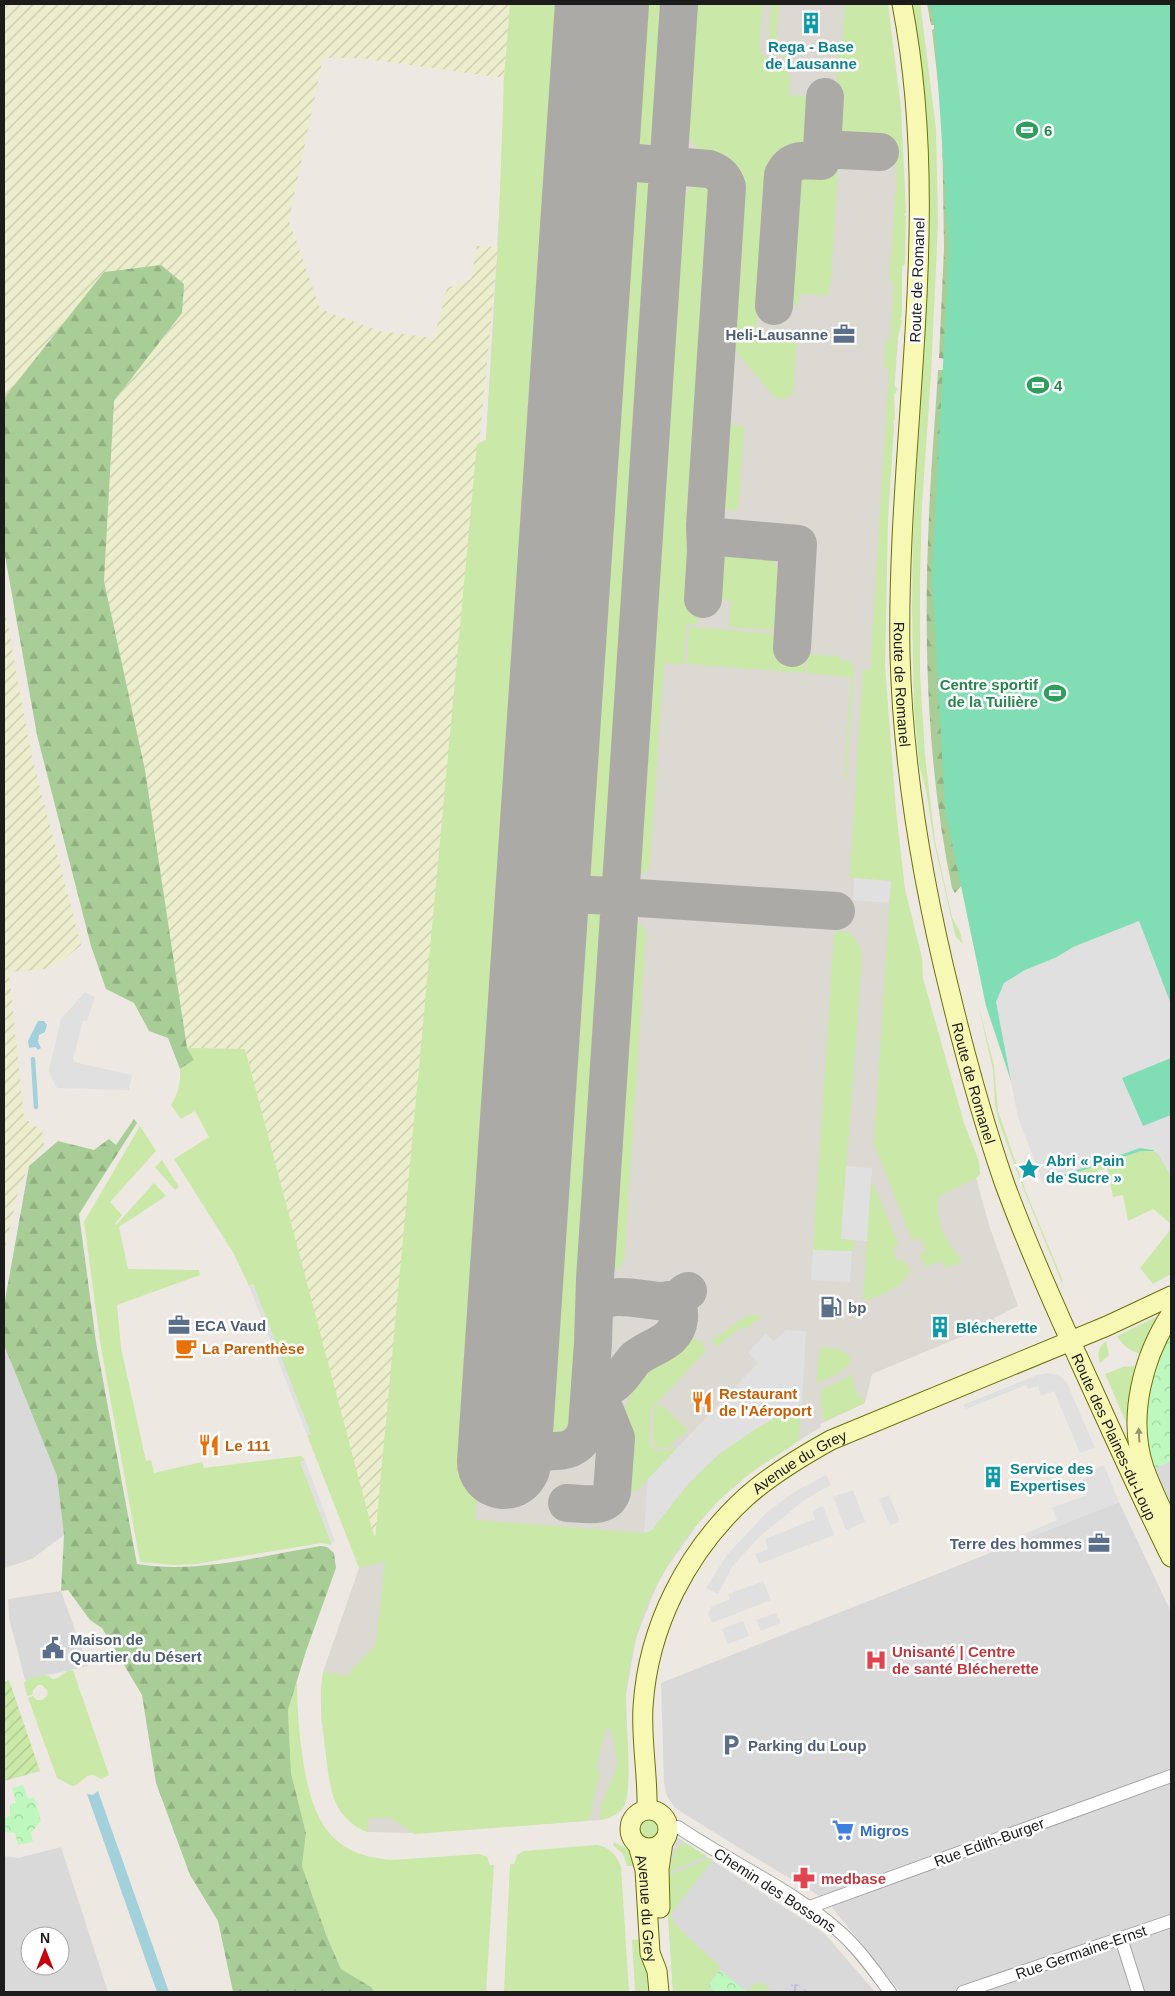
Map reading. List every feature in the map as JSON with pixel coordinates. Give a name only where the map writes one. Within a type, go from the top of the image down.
[{"type":"main road","name":"Route de Romanel","points":[[902,4],[917,120],[919,177],[919,244],[904,500],[900,647],[906,739],[915,820],[932,916],[981,1114],[1006,1187],[1070,1342]]},
{"type":"main road","name":"Avenue du Grey","points":[[647,1809],[643,1709],[645,1684],[654,1643],[677,1586],[692,1560],[720,1523],[747,1496],[790,1464],[831,1440],[1070,1342],[1171,1296]]},
{"type":"main road","name":"Route des Plaines-du-Loup","points":[[1171,1314],[1160,1332],[1147,1363],[1140,1395],[1138,1427],[1139,1444],[1144,1466],[1171,1531]]},
{"type":"main road","name":"Route des Plaines-du-Loup","points":[[1070,1342],[1171,1557]]},
{"type":"main road","points":[[647,1809],[662,1814],[666,1835],[653,1847],[647,1848],[638,1845],[631,1836],[630,1824],[636,1814],[647,1809]]},
{"type":"main road","name":"Avenue du Grey","points":[[657,1971],[663,1953],[658,1891],[666,1835]]},
{"type":"main road","name":"Avenue du Grey","points":[[638,1845],[645,1870],[650,1953],[657,1971],[658,1992]]},
{"type":"street","name":"Rue Edith-Burger","points":[[807,1908],[1171,1776]]},
{"type":"street","name":"Chemin des Bossons","points":[[666,1835],[678,1827],[807,1908],[842,1934],[890,1992]]},
{"type":"street","name":"Rue Germaine-Ernst","points":[[963,1992],[1171,1921]]},
{"type":"street","points":[[1121,1938],[1138,1992]]},
{"type":"shaded area","points":[[511,4],[883,4],[896,78],[900,311],[884,592],[887,804],[919,983],[980,1174],[976,1178],[990,1228],[1018,1306],[994,1318],[995,1322],[980,1329],[872,1374],[865,1403],[820,1424],[821,1427],[760,1465],[720,1499],[697,1525],[657,1585],[636,1638],[626,1695],[628,1774],[624,1806],[620,1811],[609,1818],[600,1820],[412,1833],[368,1832],[357,1827],[341,1812],[334,1798],[321,1718],[321,1689],[323,1672],[359,1568],[375,1542],[477,444],[486,440]]},
{"type":"shaded area","points":[[854,878],[891,881],[889,903],[853,900]]},
{"type":"shaded area","points":[[1139,921],[1171,1004],[1171,1058],[1122,1078],[1143,1126],[1171,1115],[1171,1177],[1159,1156],[1153,1150],[1140,1148],[1043,1182],[1018,1118],[996,1002],[1004,983],[1025,970],[1057,957],[1073,947]]},
{"type":"shaded area","points":[[85,992],[95,997],[87,1021],[83,1021],[73,1058],[74,1062],[132,1075],[129,1090],[57,1088],[52,1079],[49,1070],[61,1019]]},
{"type":"shaded area","points":[[846,1166],[872,1168],[867,1241],[841,1239]]},
{"type":"shaded area","points":[[813,1250],[852,1251],[850,1282],[811,1280]]},
{"type":"shaded area","points":[[253,1284],[311,1434],[307,1435],[249,1286]]},
{"type":"shaded area","points":[[786,1330],[806,1331],[802,1403],[757,1428],[719,1454],[688,1484],[651,1531],[644,1533],[648,1479],[758,1363],[748,1353],[766,1333],[774,1341]]},
{"type":"shaded area","points":[[4,1345],[57,1476],[64,1535],[32,1559],[4,1568]]},
{"type":"shaded area","points":[[1049,1373],[1060,1376],[1066,1381],[1095,1448],[1080,1453],[1054,1391],[1041,1396],[1038,1386],[1028,1389],[1026,1385],[966,1409],[963,1405],[1037,1375]]},
{"type":"shaded area","points":[[305,1460],[335,1541],[331,1543],[300,1462]]},
{"type":"shaded area","points":[[1171,1461],[1171,1504],[1154,1469]]},
{"type":"shaded area","points":[[1104,1465],[1119,1502],[1021,1541],[1019,1536],[1057,1520],[1052,1508],[1087,1495],[1081,1480],[1088,1477],[1086,1472]]},
{"type":"shaded area","points":[[826,1475],[831,1485],[807,1498],[759,1537],[732,1567],[718,1594],[706,1588],[727,1555],[767,1512],[796,1491]]},
{"type":"shaded area","points":[[853,1490],[865,1522],[846,1530],[833,1497]]},
{"type":"shaded area","points":[[889,1495],[900,1522],[890,1525],[879,1499]]},
{"type":"shaded area","points":[[1119,1502],[1171,1612],[1171,1992],[900,1992],[826,1900],[675,1808],[667,1796],[664,1783],[661,1683]]},
{"type":"shaded area","points":[[823,1506],[834,1535],[759,1564],[755,1554],[768,1549],[765,1539],[815,1519],[812,1511]]},
{"type":"shaded area","points":[[763,1581],[771,1600],[712,1623],[708,1614],[711,1607],[730,1599],[728,1594]]},
{"type":"shaded area","points":[[61,1591],[88,1666],[25,1680],[9,1618],[8,1599]]},
{"type":"shaded area","points":[[776,1613],[781,1623],[761,1631],[756,1620]]},
{"type":"shaded area","points":[[743,1621],[749,1636],[728,1644],[722,1629]]},
{"type":"shaded area","points":[[672,1834],[825,1934],[875,1992],[673,1992],[663,1841]]},
{"type":"shaded area","points":[[61,1847],[108,1992],[4,1992],[4,1856],[18,1858]]},
{"type":"shaded area","points":[[796,1983],[808,1992],[786,1992],[792,1984],[794,1986]]},
{"type":"green space","points":[[4,4],[510,4],[504,78],[359,58],[323,58],[289,220],[320,309],[379,331],[434,338],[447,288],[471,279],[477,246],[498,247],[375,1542],[245,1049],[187,1048],[145,770],[104,581],[114,401],[182,313],[5,397],[4,429]]},
{"type":"green space","points":[[510,4],[577,4],[475,1520],[644,1533],[651,1531],[682,1491],[726,1449],[755,1429],[802,1403],[798,1441],[749,1475],[706,1514],[674,1554],[649,1599],[640,1623],[627,1682],[628,1787],[623,1808],[618,1813],[600,1820],[602,1804],[618,1764],[611,1729],[606,1728],[596,1766],[599,1775],[590,1818],[586,1821],[414,1834],[391,1818],[369,1818],[368,1832],[357,1827],[347,1819],[339,1809],[332,1793],[321,1704],[322,1683],[323,1672],[347,1676],[376,1644],[385,1561],[359,1568],[307,1435],[310,1434],[253,1284],[249,1286],[234,1254],[174,1159],[209,1137],[195,1111],[181,1119],[171,1105],[176,1097],[180,1069],[194,1060],[187,1048],[245,1049],[375,1540],[477,444],[486,440],[498,247],[504,78]]},
{"type":"green space","points":[[625,4],[672,4],[663,132],[660,141],[655,147],[642,153],[628,149],[617,135]]},
{"type":"green space","points":[[687,4],[763,4],[759,44],[763,56],[790,74],[789,95],[820,97],[815,156],[791,159],[780,171],[769,305],[758,305],[756,334],[797,336],[793,393],[780,399],[774,397],[729,341],[740,188],[737,177],[727,162],[710,152],[699,149],[690,138],[680,119]]},
{"type":"green space","points":[[771,4],[779,4],[775,49],[770,38]]},
{"type":"green space","points":[[845,4],[888,4],[901,108],[906,212],[904,215],[906,216],[905,264],[902,267],[902,315],[900,319],[902,321],[897,341],[894,386],[897,388],[894,395],[895,419],[893,422],[888,520],[885,666],[896,810],[905,889],[922,958],[923,978],[964,1123],[979,1161],[980,1174],[975,1179],[939,1196],[940,1224],[946,1239],[963,1262],[945,1268],[942,1261],[926,1267],[919,1254],[926,1251],[920,1237],[912,1240],[874,1144],[891,881],[851,878],[850,876],[863,670],[870,670],[889,369],[884,368],[886,339],[890,339],[894,282],[889,281],[897,171],[892,157],[885,150],[876,146],[844,145],[834,142],[827,135],[828,98],[836,98],[838,46],[842,46]]},
{"type":"green space","points":[[912,4],[921,4],[936,129],[938,224],[931,375],[922,505],[920,674],[925,755],[935,841],[952,917],[960,932],[963,944],[956,937],[954,930],[934,842],[926,790],[919,764],[914,709],[913,539],[930,223],[929,165],[924,86]]},
{"type":"green space","points":[[927,4],[940,4],[946,25],[964,883],[955,893],[952,888],[936,786],[928,683],[928,528],[938,370],[945,370],[946,359],[939,358],[944,249],[942,119],[932,30],[934,25],[931,25]]},
{"type":"green space","name":"Centre sportif de la Tuilière","points":[[930,4],[1171,4],[1171,1177],[1154,1151],[1141,1151],[1045,1183],[986,1006],[945,809],[932,577],[949,249],[934,21]]},
{"type":"green space","points":[[775,49],[799,51],[799,53],[792,52],[791,63]]},
{"type":"green space","points":[[802,166],[838,168],[831,281],[828,295],[799,294],[799,305],[790,305],[783,302],[779,297],[787,182],[792,172]]},
{"type":"green space","points":[[637,174],[646,177],[652,182],[658,199],[613,864],[604,880],[597,884],[589,885],[575,878],[568,861],[613,195],[616,186],[621,180]]},
{"type":"green space","points":[[697,181],[707,182],[715,189],[691,549],[701,550],[697,625],[686,624],[684,664],[664,663],[650,864],[648,870],[640,874],[634,872],[630,864],[673,214],[692,185]]},
{"type":"green space","points":[[161,265],[184,284],[182,313],[114,401],[104,581],[145,770],[187,1048],[194,1060],[180,1069],[168,1038],[149,1031],[134,1003],[106,989],[91,946],[37,735],[4,550],[5,397],[104,272]]},
{"type":"green space","points":[[726,425],[744,426],[738,510],[720,509],[717,507],[722,429]]},
{"type":"green space","points":[[712,550],[767,554],[781,571],[777,630],[729,627],[731,600],[709,599]]},
{"type":"green space","points":[[4,604],[31,753],[81,945],[63,960],[47,969],[9,972],[24,1118],[42,1131],[44,1146],[29,1166],[19,1188],[4,1254]]},
{"type":"green space","points":[[689,627],[776,634],[775,648],[806,650],[805,673],[687,664]]},
{"type":"green space","points":[[808,654],[840,656],[840,660],[850,661],[854,668],[846,782],[844,777],[851,677],[807,673]]},
{"type":"green space","points":[[588,904],[597,907],[603,912],[609,929],[577,1421],[567,1437],[553,1442],[545,1440],[539,1435],[534,1428],[532,1418],[564,925],[572,910]]},
{"type":"green space","points":[[636,923],[643,925],[646,934],[624,1261],[619,1269],[610,1270],[605,1266],[603,1260],[626,933],[630,925]]},
{"type":"green space","points":[[839,931],[852,934],[861,950],[862,958],[841,1239],[854,1240],[853,1252],[813,1250],[834,935]]},
{"type":"green space","points":[[978,1004],[994,1065],[998,1111],[1026,1192],[1063,1281],[1062,1283],[1025,1193],[999,1122],[995,1105],[993,1070]]},
{"type":"green space","points":[[134,1119],[137,1123],[79,1214],[96,1342],[137,1564],[160,1567],[206,1565],[252,1559],[320,1546],[327,1547],[334,1553],[336,1568],[306,1651],[288,1710],[291,1773],[306,1833],[302,1866],[327,1937],[341,1969],[371,1987],[375,1992],[233,1992],[218,1921],[190,1875],[156,1783],[142,1695],[102,1628],[90,1620],[68,1590],[61,1591],[64,1535],[57,1476],[4,1345],[4,1306],[29,1166],[58,1141],[94,1150],[109,1139],[116,1145]]},
{"type":"green space","points":[[140,1126],[156,1151],[110,1202],[122,1215],[115,1224],[154,1183],[166,1196],[119,1227],[128,1269],[199,1270],[200,1275],[117,1305],[121,1348],[146,1461],[151,1460],[154,1473],[202,1462],[204,1468],[301,1456],[305,1460],[301,1462],[332,1545],[322,1543],[196,1564],[174,1565],[140,1562],[101,1348],[84,1222]]},
{"type":"green space","points":[[1154,1150],[1171,1177],[1171,1224],[1153,1209],[1128,1221],[1123,1195],[1113,1197],[1107,1168],[1076,1179],[1075,1176],[1065,1178],[1066,1176],[1141,1151]]},
{"type":"green space","points":[[162,1160],[179,1187],[175,1190],[155,1167]]},
{"type":"green space","points":[[871,1183],[873,1183],[899,1245],[893,1248],[898,1262],[905,1260],[910,1272],[897,1287],[869,1300],[863,1298]]},
{"type":"green space","points":[[1171,1229],[1171,1274],[1153,1284],[1140,1268]]},
{"type":"green space","points":[[612,1314],[609,1359],[606,1362],[603,1359],[606,1323]]},
{"type":"green space","points":[[748,1315],[763,1316],[747,1328],[741,1327],[717,1347],[711,1341]]},
{"type":"green space","points":[[1156,1317],[1158,1318],[1141,1354],[1127,1348],[1117,1336]]},
{"type":"green space","points":[[1171,1331],[1171,1461],[1154,1469],[1149,1449],[1146,1414],[1151,1382],[1162,1349]]},
{"type":"green space","points":[[694,1338],[704,1344],[705,1352],[651,1409],[649,1440],[652,1447],[657,1451],[677,1448],[638,1490],[632,1492],[620,1490],[626,1405],[641,1366],[688,1339]]},
{"type":"green space","points":[[1106,1341],[1109,1355],[1100,1363],[1099,1351]]},
{"type":"green space","points":[[820,1347],[841,1350],[851,1358],[842,1371],[816,1383]]},
{"type":"green space","points":[[1123,1367],[1137,1367],[1129,1422],[1126,1422],[1105,1374]]},
{"type":"green space","points":[[852,1375],[855,1390],[865,1403],[826,1421],[822,1415],[821,1390]]},
{"type":"green space","points":[[660,1404],[688,1430],[676,1440],[673,1439],[674,1444],[663,1449],[656,1447],[652,1439],[654,1409]]},
{"type":"green space","points":[[73,1670],[109,1775],[101,1779],[94,1775],[87,1776],[78,1784],[72,1786],[57,1778],[28,1698],[33,1696],[36,1700],[42,1700],[48,1695],[47,1690],[42,1685],[38,1685],[33,1690],[32,1695],[27,1696],[24,1683],[27,1679],[46,1675],[53,1679],[58,1678],[67,1671]]},
{"type":"green space","points":[[9,1680],[40,1771],[4,1781],[4,1683]]},
{"type":"green space","points":[[297,1681],[299,1731],[307,1781],[318,1816],[338,1842],[370,1857],[392,1860],[480,1854],[487,1857],[490,1865],[494,1865],[486,1992],[375,1992],[371,1987],[341,1969],[327,1937],[302,1866],[306,1833],[291,1773],[288,1710]]},
{"type":"green space","points":[[23,1785],[28,1799],[34,1797],[41,1821],[31,1833],[33,1842],[18,1845],[15,1833],[4,1832],[4,1818],[10,1816],[10,1804],[16,1803],[12,1788]]},
{"type":"green space","points":[[649,1818],[656,1821],[659,1828],[656,1835],[649,1838],[642,1835],[639,1828],[642,1821]]},
{"type":"green space","points":[[614,1842],[628,1849],[637,1866],[627,1866],[623,1854],[613,1845]]},
{"type":"green space","points":[[681,1843],[687,1844],[707,1856],[669,1872],[675,1852]]},
{"type":"green space","points":[[597,1845],[606,1848],[612,1853],[621,1867],[629,1992],[504,1992],[510,1864],[514,1864],[517,1855],[524,1851]]},
{"type":"green space","points":[[710,1858],[713,1860],[672,1912],[672,1920],[721,1967],[708,1986],[716,1992],[673,1992],[668,1916],[669,1875]]},
{"type":"green space","points":[[645,1939],[648,1992],[635,1992],[632,1940]]},
{"type":"green space","points":[[720,1970],[746,1991],[716,1992],[708,1986]]},
{"type":"green space","points":[[757,1982],[769,1987],[770,1992],[745,1992]]},
{"type":"water","points":[[38,1021],[44,1021],[47,1025],[45,1032],[39,1035],[38,1042],[41,1048],[38,1050],[36,1047],[29,1048],[28,1041]]},
{"type":"water","points":[[98,1791],[169,1992],[157,1992],[87,1794],[93,1795]]},
{"type":"waterway","points":[[33,1059],[36,1107]]},
{"type":"taxiway","points":[[507,1417],[510,1431],[515,1441],[522,1447],[536,1451],[557,1451],[570,1448],[580,1441],[587,1427],[595,1279],[679,4]]},
{"type":"taxiway","points":[[825,97],[822,149],[880,152]]},
{"type":"taxiway","points":[[594,119],[597,134],[603,146],[618,159],[625,162],[709,169],[720,175],[727,187],[705,525],[706,551],[703,599]]},
{"type":"taxiway","points":[[774,306],[783,175],[790,165],[799,161],[821,161],[822,149]]},
{"type":"taxiway","points":[[589,202],[593,186],[600,175],[610,167],[625,162]]},
{"type":"taxiway","points":[[705,525],[707,532],[718,537],[798,544],[792,648]]},
{"type":"taxiway","points":[[545,849],[553,878],[563,887],[578,894],[836,911]]},
{"type":"taxiway","points":[[539,940],[545,922],[555,908],[569,899],[587,895]]},
{"type":"taxiway","points":[[594,1312],[600,1303],[608,1298],[630,1297],[666,1301],[677,1299],[688,1291]]},
{"type":"taxiway","points":[[591,1372],[592,1379],[599,1385],[612,1385],[636,1358],[669,1338],[677,1326],[679,1312],[677,1307],[668,1300]]},
{"type":"taxiway","points":[[567,1503],[599,1503],[609,1498],[612,1492],[616,1438],[594,1383]]},
{"type":"runway","points":[[504,1462],[602,4]]},
{"type":"place","name":"Rega - Base de Lausanne","points":[[811,23]]},
{"type":"place","name":"6","points":[[1027,130]]},
{"type":"place","name":"Heli-Lausanne","points":[[844,334]]},
{"type":"place","name":"4","points":[[1038,385]]},
{"type":"place","name":"Centre sportif de la Tuilière","points":[[1055,693]]},
{"type":"place","name":"Abri « Pain de Sucre »","points":[[1029,1169]]},
{"type":"place","name":"bp","points":[[831,1307]]},
{"type":"place","name":"ECA Vaud","points":[[179,1325]]},
{"type":"place","name":"Blécherette","points":[[940,1327]]},
{"type":"place","name":"La Parenthèse","points":[[186,1348]]},
{"type":"place","name":"Restaurant de l'Aéroport","points":[[702,1402]]},
{"type":"place","name":"Le 111","points":[[209,1445]]},
{"type":"place","name":"Service des Expertises","points":[[993,1477]]},
{"type":"place","name":"Terre des hommes","points":[[1099,1543]]},
{"type":"place","name":"Maison de Quartier du Désert","points":[[53,1648]]},
{"type":"place","name":"Unisanté | Centre de santé Blécherette","points":[[876,1660]]},
{"type":"place","name":"Parking du Loup","points":[[731,1745]]},
{"type":"place","name":"Migros","points":[[843,1830]]},
{"type":"place","name":"medbase","points":[[804,1878]]}]
